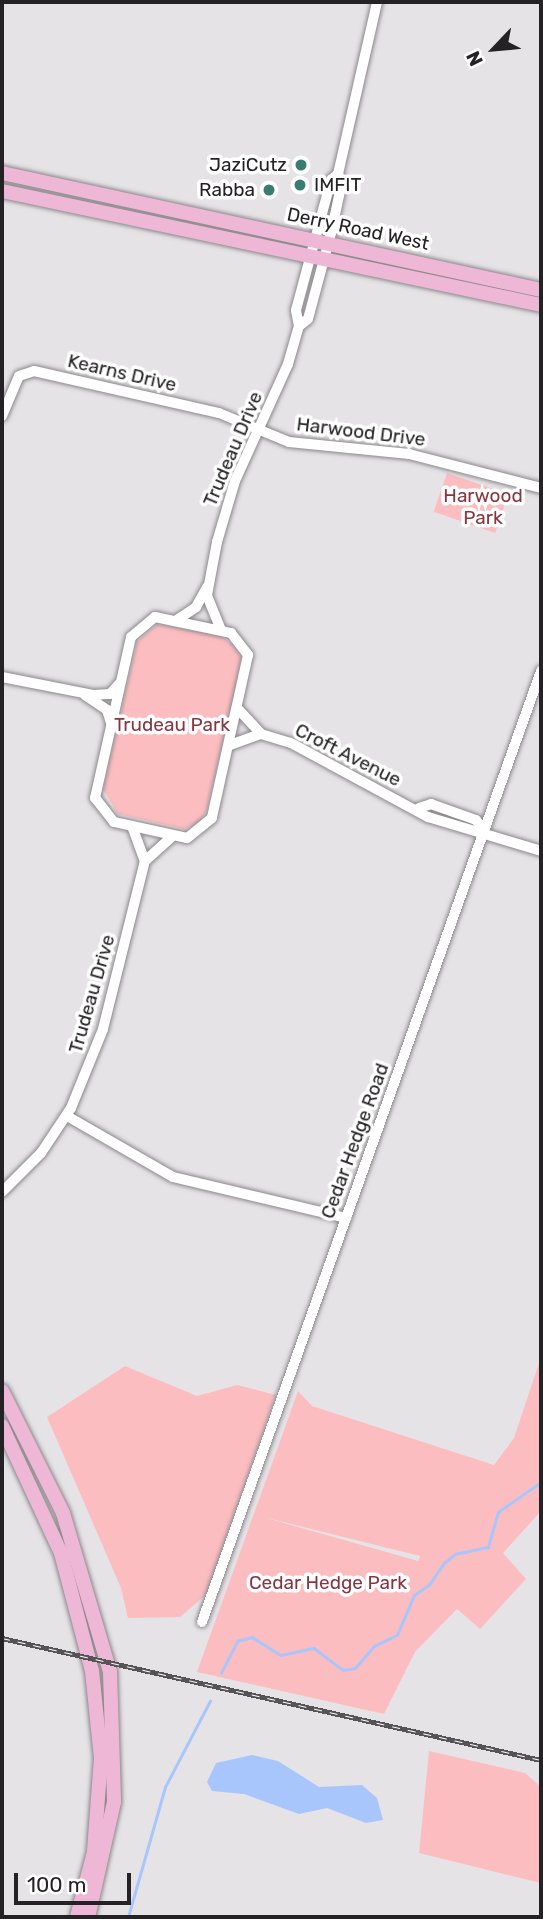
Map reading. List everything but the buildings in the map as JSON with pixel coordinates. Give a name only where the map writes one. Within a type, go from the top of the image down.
[{"type":"main road","name":"Derry Road West","points":[[2,173],[320,248],[541,305]]},
{"type":"main road","name":"Derry Road West","points":[[2,191],[541,290]]},
{"type":"main road","points":[[2,1391],[63,1513],[110,1672],[114,1802],[88,1917]]},
{"type":"main road","points":[[2,1426],[61,1553],[92,1671],[101,1758],[94,1852],[77,1917]]},
{"type":"street","name":"Trudeau Drive","points":[[177,620],[196,607],[207,587],[226,506],[299,326],[296,310],[342,182],[338,174],[377,2]]},
{"type":"street","name":"Kearns Drive","points":[[2,416],[19,376],[34,371],[219,412],[259,429]]},
{"type":"street","name":"Harwood Drive","points":[[259,429],[289,442],[409,454],[541,488]]},
{"type":"street","name":"Trudeau Drive","points":[[207,587],[210,614],[221,631]]},
{"type":"street","name":"Trudeau Drive","points":[[155,617],[221,631],[240,640],[248,655],[230,745],[210,824],[193,836],[173,836],[108,818],[96,798],[121,681],[139,625],[155,617]]},
{"type":"street","name":"Cedar Hedge Road","points":[[202,1622],[541,671]]},
{"type":"street","points":[[2,677],[82,694],[110,694],[121,681]]},
{"type":"street","points":[[82,694],[107,710],[111,723]]},
{"type":"street","name":"Croft Avenue","points":[[238,709],[261,734],[300,748],[370,790],[419,808],[470,834],[484,831],[541,851]]},
{"type":"street","points":[[230,745],[261,734]]},
{"type":"street","points":[[132,826],[145,861]]},
{"type":"street","name":"Trudeau Drive","points":[[2,1192],[66,1116],[103,1029],[145,861],[173,836]]},
{"type":"street","points":[[66,1116],[173,1177],[346,1218]]},
{"type":"green space","name":"Harwood Park","points":[[447,473],[508,494],[495,533],[434,512]]},
{"type":"green space","name":"Trudeau Park","points":[[158,624],[222,636],[238,650],[242,662],[207,809],[200,822],[184,829],[118,814],[103,789],[137,642]]},
{"type":"green space","name":"Cedar Hedge Park","points":[[541,1357],[541,1511],[503,1553],[526,1579],[480,1629],[457,1609],[415,1652],[384,1714],[197,1672],[298,1391],[312,1406],[494,1465],[514,1438]],"holes":[[[263,1517],[420,1556],[418,1561]]]},
{"type":"green space","points":[[125,1366],[197,1396],[237,1385],[276,1395],[207,1594],[180,1617],[128,1618],[121,1588],[47,1417]]},
{"type":"green space","points":[[429,1751],[525,1773],[541,1787],[541,1883],[419,1853]]},
{"type":"water","points":[[252,1755],[278,1761],[319,1787],[362,1785],[377,1798],[383,1820],[366,1823],[327,1808],[299,1814],[244,1794],[212,1791],[207,1782],[216,1763]]},
{"type":"waterway","points":[[221,1673],[237,1641],[252,1637],[281,1655],[314,1648],[343,1670],[355,1668],[374,1646],[397,1635],[414,1595],[429,1585],[444,1563],[455,1554],[488,1547],[498,1512],[541,1482]]},
{"type":"waterway","points":[[128,1917],[165,1787],[210,1701]]},
{"type":"railway","points":[[2,1638],[541,1760]]},
{"type":"place","name":"JaziCutz","points":[[301,165]]},
{"type":"place","name":"IMFIT","points":[[300,185]]},
{"type":"place","name":"Rabba","points":[[269,190]]}]
